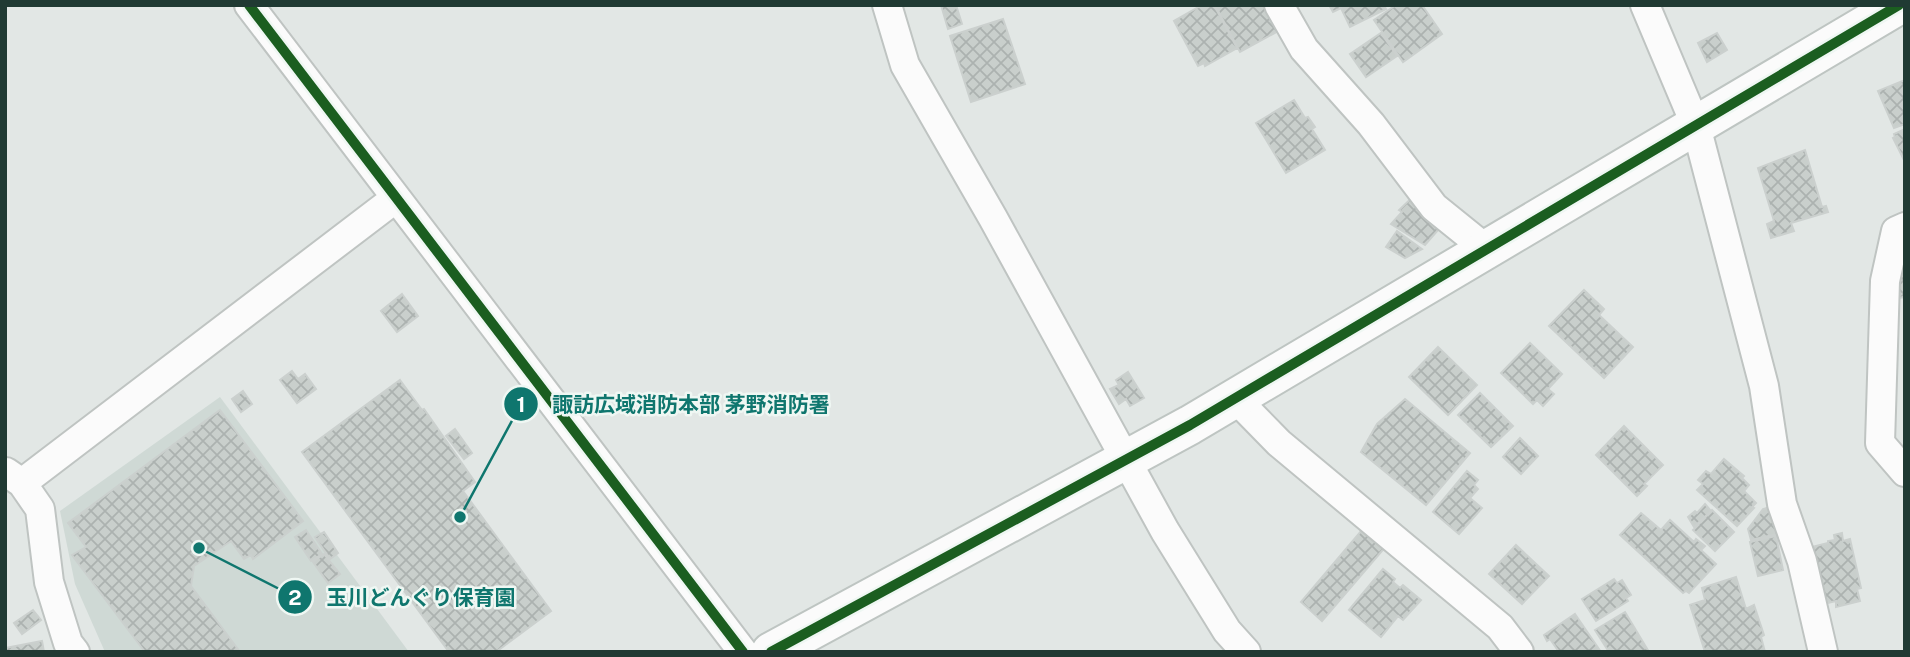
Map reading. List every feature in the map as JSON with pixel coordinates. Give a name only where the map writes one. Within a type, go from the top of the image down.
[{"type":"street","points":[[249,5],[743,652]]},
{"type":"street","points":[[887,5],[905,65],[993,218],[1165,531],[1227,631],[1246,652]]},
{"type":"street","points":[[1279,5],[1304,49],[1371,124],[1434,207],[1486,249]]},
{"type":"street","points":[[1645,5],[1696,126],[1764,386],[1782,504],[1802,561],[1823,652]]},
{"type":"street","points":[[771,652],[1235,398],[1899,5]]},
{"type":"street","points":[[75,652],[68,643],[49,582],[40,509],[13,477],[396,198]]},
{"type":"street","points":[[1905,227],[1896,231],[1885,281],[1880,443],[1905,472]]},
{"type":"street","points":[[1235,398],[1279,443],[1500,627],[1519,652]]},
{"type":"shaded area","points":[[220,397],[409,652],[105,652],[75,584],[60,511]]},
{"type":"building","points":[[941,5],[956,5],[962,24],[948,29]]},
{"type":"building","points":[[1202,5],[1214,5],[1237,48],[1205,66],[1204,63],[1198,66],[1174,21]]},
{"type":"building","points":[[1215,5],[1266,5],[1280,30],[1240,52]]},
{"type":"building","points":[[1329,5],[1384,5],[1386,9],[1350,27],[1341,8],[1333,12]]},
{"type":"building","points":[[1396,5],[1422,5],[1442,34],[1403,62],[1374,20]]},
{"type":"building","points":[[1003,19],[1025,84],[971,102],[950,36]]},
{"type":"building","points":[[1381,33],[1397,56],[1366,77],[1350,54]]},
{"type":"building","points":[[1717,33],[1727,50],[1707,62],[1698,43]]},
{"type":"building","points":[[1905,80],[1905,124],[1894,128],[1878,91]]},
{"type":"building","points":[[1294,100],[1305,118],[1308,117],[1315,127],[1312,129],[1325,150],[1286,173],[1256,123]]},
{"type":"building","points":[[1905,129],[1905,162],[1893,138],[1894,134]]},
{"type":"building","points":[[1805,150],[1822,207],[1826,206],[1828,212],[1791,223],[1794,231],[1771,238],[1767,224],[1774,221],[1758,168]]},
{"type":"building","points":[[1422,188],[1452,214],[1425,245],[1391,224],[1402,212],[1399,210]]},
{"type":"building","points":[[1397,231],[1422,249],[1405,258],[1386,247]]},
{"type":"building","points":[[1896,272],[1905,272],[1905,297],[1897,298]]},
{"type":"building","points":[[1584,290],[1604,309],[1599,315],[1633,347],[1604,378],[1549,326]]},
{"type":"building","points":[[402,294],[418,316],[397,332],[381,311]]},
{"type":"building","points":[[1530,343],[1562,374],[1548,389],[1554,394],[1543,406],[1537,400],[1533,404],[1501,373]]},
{"type":"building","points":[[1438,347],[1477,385],[1448,415],[1409,377]]},
{"type":"building","points":[[292,371],[298,379],[305,374],[316,389],[297,403],[280,380]]},
{"type":"building","points":[[1128,372],[1144,398],[1130,406],[1126,399],[1119,404],[1110,389],[1119,385],[1116,380]]},
{"type":"building","points":[[400,380],[422,410],[424,409],[475,482],[463,491],[551,611],[496,652],[449,652],[302,452]]},
{"type":"building","points":[[243,391],[252,404],[241,412],[232,399]]},
{"type":"building","points":[[1480,393],[1513,426],[1491,447],[1458,415]]},
{"type":"building","points":[[1405,399],[1470,453],[1426,505],[1361,452],[1377,424]]},
{"type":"building","points":[[220,410],[303,521],[253,559],[251,555],[244,559],[231,541],[194,566],[191,586],[240,652],[145,652],[72,555],[86,547],[68,523]]},
{"type":"building","points":[[1624,426],[1663,465],[1644,484],[1647,486],[1637,496],[1596,455]]},
{"type":"building","points":[[455,429],[472,453],[464,459],[446,436]]},
{"type":"building","points":[[1520,438],[1538,456],[1521,474],[1503,457]]},
{"type":"building","points":[[1724,459],[1744,476],[1742,478],[1749,485],[1744,491],[1756,503],[1737,526],[1697,490],[1703,484],[1698,480],[1706,471],[1711,474]]},
{"type":"building","points":[[1467,471],[1478,480],[1474,485],[1478,489],[1470,498],[1482,508],[1459,534],[1433,512]]},
{"type":"building","points":[[1705,504],[1711,511],[1694,527],[1688,517],[1695,511],[1697,513]]},
{"type":"building","points":[[1770,507],[1777,534],[1751,540],[1748,529],[1763,509]]},
{"type":"building","points":[[1712,510],[1734,532],[1715,551],[1693,530]]},
{"type":"building","points":[[1641,513],[1661,530],[1670,520],[1694,542],[1696,539],[1705,546],[1701,550],[1716,564],[1689,593],[1683,593],[1620,535]]},
{"type":"building","points":[[1373,517],[1393,538],[1322,621],[1301,602]]},
{"type":"building","points":[[306,530],[322,554],[311,561],[295,537]]},
{"type":"building","points":[[324,532],[338,553],[330,559],[315,537]]},
{"type":"building","points":[[1842,533],[1843,541],[1850,539],[1861,588],[1857,589],[1860,601],[1836,607],[1836,601],[1819,605],[1808,548],[1835,540],[1834,535]]},
{"type":"building","points":[[1776,536],[1783,570],[1758,576],[1750,542]]},
{"type":"building","points":[[1516,545],[1549,576],[1522,604],[1489,574]]},
{"type":"building","points":[[324,554],[340,574],[328,583],[313,562]]},
{"type":"building","points":[[1383,569],[1395,579],[1393,582],[1400,588],[1403,585],[1421,600],[1403,620],[1398,616],[1381,637],[1349,610]]},
{"type":"building","points":[[1736,577],[1746,609],[1754,605],[1764,635],[1761,637],[1765,652],[1705,652],[1690,605],[1705,600],[1702,588]]},
{"type":"building","points":[[1614,579],[1617,583],[1622,580],[1631,595],[1626,598],[1628,601],[1596,621],[1582,599]]},
{"type":"building","points":[[33,610],[41,620],[22,634],[14,623]]},
{"type":"building","points":[[1625,612],[1649,652],[1609,652],[1595,630]]},
{"type":"building","points":[[1575,614],[1601,652],[1559,652],[1550,639],[1547,641],[1544,635]]},
{"type":"building","points":[[42,641],[44,652],[5,652],[5,648]]},
{"type":"cycle path","points":[[249,5],[743,652]]},
{"type":"cycle path","points":[[771,652],[1190,425],[1899,5]]},
{"type":"place","name":"諏訪広域消防本部 茅野消防署","points":[[460,517]]},
{"type":"place","name":"玉川どんぐり保育園","points":[[199,548]]}]
